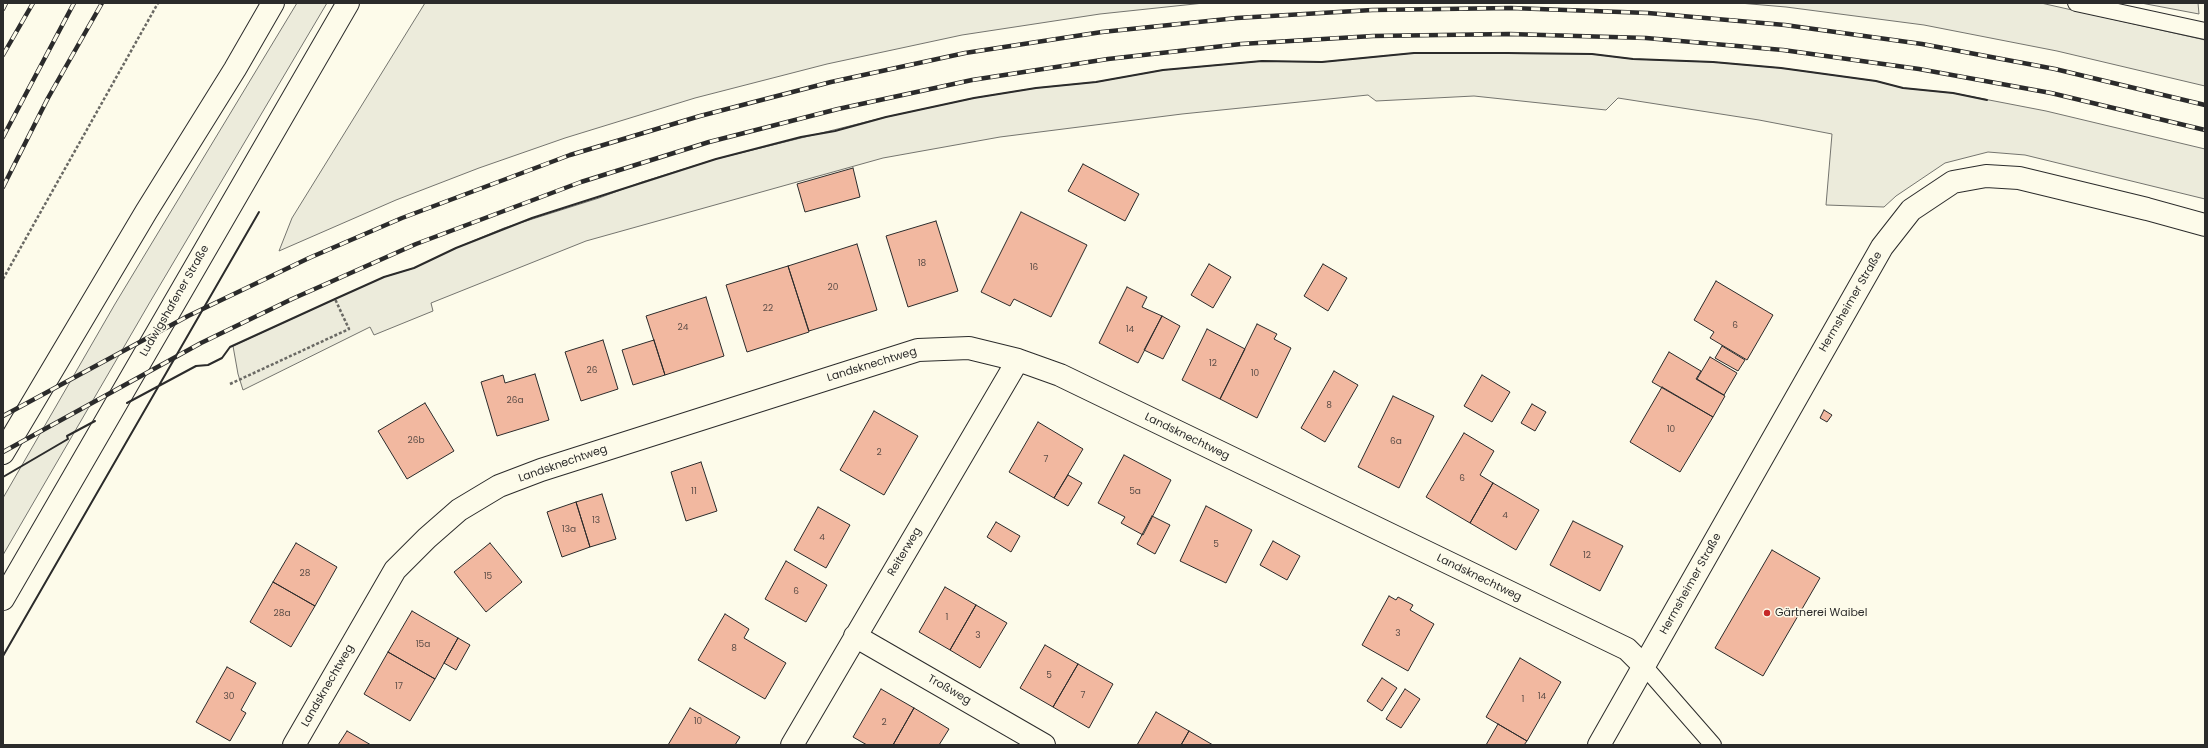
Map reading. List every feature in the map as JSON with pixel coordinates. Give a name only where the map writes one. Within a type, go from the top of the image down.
[{"type":"street","points":[[3,453],[146,212],[235,69],[273,3]]},
{"type":"street","name":"Ludwigshafener Straße","points":[[3,599],[348,3]]},
{"type":"street","name":"Hermsheimer Straße","points":[[1599,745],[1882,247],[1911,210],[1953,182],[1986,176],[2019,178],[2147,209],[2205,225]]},
{"type":"street","name":"Landsknechtweg","points":[[294,745],[395,570],[426,538],[459,510],[499,486],[540,470],[918,350],[969,348],[1018,360],[1067,379],[1627,649],[1644,666]]},
{"type":"street","name":"Reiterweg","points":[[792,745],[1018,360]]},
{"type":"street","name":"Troßweg","points":[[855,636],[1044,745]]},
{"type":"lane","points":[[2076,3],[2205,31]]},
{"type":"lane","points":[[1644,666],[1713,745]]},
{"type":"path","points":[[3,279],[158,3]]},
{"type":"path","points":[[230,384],[349,329],[335,299]]},
{"type":"shaded area","points":[[297,3],[327,3],[150,302],[3,555],[3,498],[115,304]]},
{"type":"shaded area","points":[[425,3],[1204,3],[1100,14],[962,35],[827,64],[695,98],[565,138],[479,168],[396,200],[279,251],[292,218]]},
{"type":"shaded area","points":[[1739,3],[2041,3],[2205,40],[2205,86],[2057,51],[1924,25],[1786,7]]},
{"type":"shaded area","points":[[2141,3],[2198,3],[2199,14]]},
{"type":"shaded area","points":[[1414,53],[1592,54],[1633,59],[1713,62],[1781,68],[1876,81],[1903,88],[1953,93],[2046,111],[2205,149],[2205,199],[2025,155],[1988,152],[1945,163],[1896,196],[1884,207],[1826,205],[1832,134],[1759,120],[1618,98],[1606,110],[1474,96],[1376,101],[1368,95],[1182,114],[1000,137],[883,158],[586,241],[431,303],[433,311],[374,335],[370,327],[243,390],[238,374],[233,346],[335,299],[384,277],[414,268],[456,248],[504,228],[716,159],[886,117],[974,98],[1036,88],[1096,82],[1163,70],[1262,61],[1322,62]]},
{"type":"building","points":[[1083,164],[1139,194],[1125,221],[1068,191]]},
{"type":"building","points":[[853,168],[860,197],[805,212],[797,184]]},
{"type":"building","points":[[1021,212],[1087,245],[1051,317],[1014,299],[1010,306],[981,292]]},
{"type":"building","points":[[936,221],[958,291],[908,307],[886,236]]},
{"type":"building","points":[[857,244],[877,310],[809,331],[788,266]]},
{"type":"building","points":[[1209,264],[1231,277],[1213,308],[1191,295]]},
{"type":"building","points":[[1323,264],[1347,278],[1328,311],[1304,296]]},
{"type":"building","points":[[788,266],[809,332],[747,352],[726,285]]},
{"type":"building","points":[[1716,281],[1773,315],[1747,360],[1710,338],[1714,332],[1694,320]]},
{"type":"building","points":[[1127,287],[1147,297],[1142,307],[1162,316],[1138,363],[1099,343]]},
{"type":"building","points":[[706,297],[724,356],[665,375],[646,316]]},
{"type":"building","points":[[1162,316],[1180,326],[1163,359],[1144,350]]},
{"type":"building","points":[[1257,324],[1277,334],[1274,339],[1291,348],[1257,418],[1220,399]]},
{"type":"building","points":[[1207,329],[1245,349],[1220,399],[1182,380]]},
{"type":"building","points":[[603,340],[618,389],[581,401],[565,352]]},
{"type":"building","points":[[654,340],[665,375],[633,385],[622,350]]},
{"type":"building","points":[[1722,346],[1745,360],[1738,371],[1715,358]]},
{"type":"building","points":[[1669,352],[1701,371],[1696,379],[1725,396],[1713,417],[1652,382]]},
{"type":"building","points":[[1710,357],[1737,373],[1724,395],[1697,379]]},
{"type":"building","points":[[1334,371],[1358,385],[1325,442],[1301,428]]},
{"type":"building","points":[[535,374],[549,420],[497,436],[481,382],[503,375],[505,383]]},
{"type":"building","points":[[1482,375],[1510,392],[1492,422],[1464,406]]},
{"type":"building","points":[[1662,387],[1713,417],[1680,472],[1630,442]]},
{"type":"building","points":[[1393,396],[1434,416],[1399,488],[1358,467]]},
{"type":"building","points":[[425,403],[454,451],[407,479],[378,431]]},
{"type":"building","points":[[1532,404],[1546,412],[1535,431],[1521,423]]},
{"type":"building","points":[[1824,410],[1832,415],[1827,422],[1820,418]]},
{"type":"building","points":[[874,411],[918,436],[884,495],[840,470]]},
{"type":"building","points":[[1038,422],[1083,449],[1054,498],[1009,472]]},
{"type":"building","points":[[1464,433],[1494,451],[1480,475],[1493,483],[1470,523],[1426,497]]},
{"type":"building","points":[[1124,455],[1171,480],[1143,535],[1121,523],[1125,517],[1098,503]]},
{"type":"building","points":[[701,462],[717,511],[686,521],[671,472]]},
{"type":"building","points":[[1068,475],[1082,483],[1068,506],[1054,498]]},
{"type":"building","points":[[1493,483],[1539,510],[1516,550],[1470,523]]},
{"type":"building","points":[[602,494],[616,539],[590,547],[576,502]]},
{"type":"building","points":[[576,502],[590,547],[562,557],[547,512]]},
{"type":"building","points":[[1206,506],[1252,530],[1226,583],[1180,561]]},
{"type":"building","points":[[818,507],[850,525],[826,568],[794,550]]},
{"type":"building","points":[[1152,516],[1170,525],[1155,554],[1137,544]]},
{"type":"building","points":[[1573,521],[1623,546],[1600,591],[1550,565]]},
{"type":"building","points":[[996,522],[1020,536],[1011,552],[987,537]]},
{"type":"building","points":[[1273,541],[1300,556],[1287,580],[1260,565]]},
{"type":"building","points":[[296,543],[337,567],[315,606],[273,582]]},
{"type":"building","points":[[490,543],[522,582],[486,612],[454,572]]},
{"type":"building","name":"Gärtnerei Waibel","points":[[1772,550],[1820,578],[1763,676],[1715,648]]},
{"type":"building","points":[[786,561],[827,585],[806,622],[765,599]]},
{"type":"building","points":[[273,582],[315,606],[291,647],[250,622]]},
{"type":"building","points":[[945,587],[976,605],[950,650],[919,632]]},
{"type":"building","points":[[1389,596],[1396,600],[1398,597],[1413,605],[1410,610],[1434,624],[1408,671],[1362,645]]},
{"type":"building","points":[[976,605],[1007,623],[980,668],[950,650]]},
{"type":"building","points":[[412,611],[458,638],[435,679],[388,652]]},
{"type":"building","points":[[725,614],[749,629],[744,638],[786,663],[765,699],[698,660]]},
{"type":"building","points":[[458,638],[470,645],[456,670],[444,663]]},
{"type":"building","points":[[1045,645],[1078,664],[1053,707],[1020,688]]},
{"type":"building","points":[[388,652],[435,679],[410,721],[364,694]]},
{"type":"building","points":[[1520,658],[1561,682],[1527,741],[1486,717]]},
{"type":"building","points":[[1078,664],[1113,684],[1089,728],[1053,707]]},
{"type":"building","points":[[227,667],[256,683],[241,710],[246,713],[230,741],[196,722]]},
{"type":"building","points":[[1382,678],[1397,688],[1382,711],[1367,701]]},
{"type":"building","points":[[881,689],[914,708],[893,745],[867,745],[853,737]]},
{"type":"building","points":[[1405,689],[1420,699],[1401,728],[1386,719]]},
{"type":"building","points":[[690,708],[740,737],[735,745],[668,745]]},
{"type":"building","points":[[914,708],[949,729],[939,745],[893,745]]},
{"type":"building","points":[[1156,712],[1189,731],[1181,745],[1137,745]]},
{"type":"building","points":[[1498,724],[1527,741],[1524,745],[1486,745]]},
{"type":"building","points":[[347,731],[371,745],[338,745]]},
{"type":"building","points":[[1189,731],[1213,745],[1181,745]]},
{"type":"railway","points":[[3,9],[6,3]]},
{"type":"railway","points":[[3,55],[33,3]]},
{"type":"railway","points":[[3,137],[74,3]]},
{"type":"railway","points":[[3,187],[48,98],[102,3]]},
{"type":"railway","points":[[3,416],[188,316],[309,258],[402,218],[570,155],[700,116],[831,82],[965,53],[1102,32],[1237,18],[1372,10],[1511,8],[1648,13],[1785,25],[1922,44],[2055,69],[2205,105]]},
{"type":"railway","points":[[3,452],[201,343],[292,299],[416,244],[581,182],[709,142],[838,109],[972,80],[1108,59],[1241,44],[1373,36],[1509,34],[1646,38],[1783,50],[1919,69],[2051,93],[2205,130]]},
{"type":"wall","points":[[127,403],[196,366],[208,365],[222,358],[230,347],[335,299],[384,277],[414,268],[456,248],[532,218],[716,159],[801,137],[835,131],[886,117],[974,98],[1036,88],[1096,82],[1163,70],[1262,61],[1322,62],[1414,53],[1508,53],[1592,54],[1633,59],[1713,62],[1781,68],[1876,81],[1903,88],[1953,93],[1987,100]]},
{"type":"wall","points":[[3,656],[259,212]]},
{"type":"wall","points":[[3,477],[68,439],[67,436],[95,421]]},
{"type":"place","name":"Gärtnerei Waibel","points":[[1767,613]]}]
